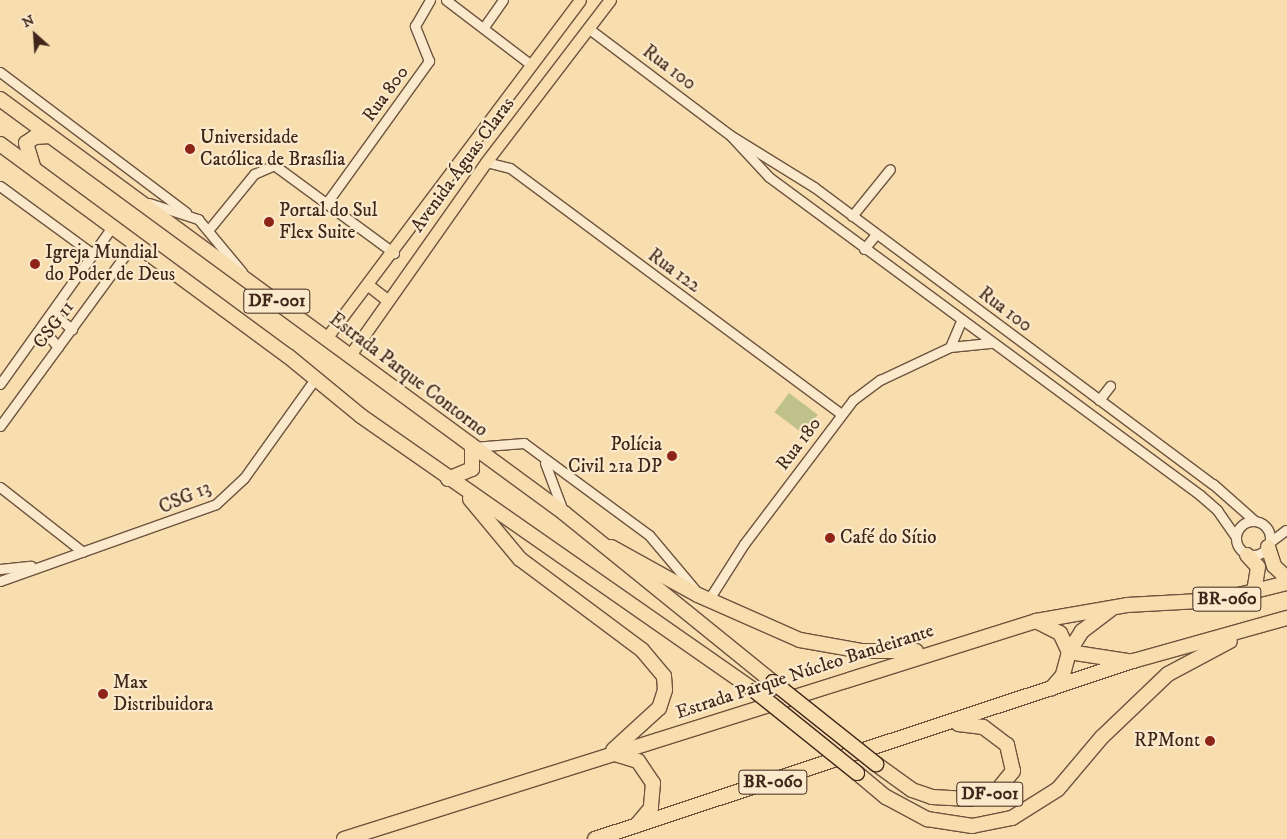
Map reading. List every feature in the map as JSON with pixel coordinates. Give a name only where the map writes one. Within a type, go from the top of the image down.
[{"type":"highway","name":"Estrada Parque Contorno","points":[[0,99],[350,354],[472,448],[564,513],[573,524]]},
{"type":"highway","points":[[35,169],[26,156],[26,143],[34,137],[50,136]]},
{"type":"highway","name":"DF-001","points":[[0,144],[454,483],[755,691],[886,798],[927,819],[972,826],[1012,818],[1058,789],[1102,737],[1168,674],[1229,641],[1285,619]]},
{"type":"highway","points":[[472,448],[472,469],[454,483],[520,559],[642,650],[664,676],[665,690],[659,708],[609,755]]},
{"type":"highway","points":[[573,524],[703,597],[822,646],[861,651],[937,649]]},
{"type":"highway","name":"DF-001","points":[[573,524],[876,764],[912,790],[941,798],[982,797],[1004,786],[1014,764],[1007,745],[983,728],[950,724]]},
{"type":"highway","points":[[1269,544],[1274,566],[1287,578]]},
{"type":"highway","points":[[1247,555],[1258,566],[1250,595],[1287,589]]},
{"type":"highway","name":"Estrada Parque Núcleo Bandeirante","points":[[344,839],[937,649],[1036,621],[1113,607],[1250,595],[1287,584]]},
{"type":"highway","points":[[1050,689],[1063,675],[1069,652],[1082,631],[1113,607]]},
{"type":"highway","name":"BR-060","points":[[596,839],[629,830],[950,724],[1133,661],[1285,619]]},
{"type":"highway","points":[[1036,621],[1060,633],[1069,652]]},
{"type":"highway","points":[[1069,652],[1133,661]]},
{"type":"highway","points":[[609,755],[638,761],[653,783],[648,814],[629,830]]},
{"type":"main road","name":"Avenida Águas Claras","points":[[327,338],[394,253],[530,64],[580,0]]},
{"type":"main road","name":"Avenida Águas Claras","points":[[350,354],[486,162],[610,0]]},
{"type":"main road","points":[[368,285],[387,300]]},
{"type":"street","name":"Rua 800","points":[[328,201],[429,61],[415,22],[430,0]]},
{"type":"street","points":[[446,0],[484,27],[530,64]]},
{"type":"street","points":[[484,27],[503,0]]},
{"type":"street","name":"Rua 100","points":[[588,28],[730,134],[852,216],[1213,484],[1255,521]]},
{"type":"street","points":[[0,72],[210,228],[246,279]]},
{"type":"street","name":"Rua 100","points":[[730,134],[769,177],[990,343],[1206,500],[1235,536]]},
{"type":"street","name":"Rua 122","points":[[486,162],[510,168],[841,414]]},
{"type":"street","points":[[210,228],[265,166],[278,167],[328,201],[394,253]]},
{"type":"street","points":[[852,216],[890,170]]},
{"type":"street","points":[[0,186],[93,254]]},
{"type":"street","points":[[138,198],[164,210],[186,212]]},
{"type":"street","points":[[0,384],[112,227]]},
{"type":"street","points":[[864,249],[876,234]]},
{"type":"street","name":"CSG 11","points":[[0,426],[134,243]]},
{"type":"street","points":[[52,313],[72,329]]},
{"type":"street","points":[[950,347],[962,321]]},
{"type":"street","points":[[36,335],[47,334],[58,348]]},
{"type":"street","name":"Rua 180","points":[[703,597],[841,414],[880,380],[950,347],[990,343]]},
{"type":"street","points":[[1012,358],[1024,344]]},
{"type":"street","name":"CSG 13","points":[[44,564],[199,513],[230,495],[315,380]]},
{"type":"street","points":[[1099,400],[1110,386]]},
{"type":"street","points":[[472,448],[514,441],[524,444],[545,463],[604,500],[649,535],[703,597]]},
{"type":"street","points":[[545,463],[564,513]]},
{"type":"street","points":[[0,486],[83,552]]},
{"type":"street","points":[[1255,521],[1268,530],[1287,530],[1269,544],[1259,555],[1247,555],[1238,548],[1235,536],[1244,523],[1255,521]]},
{"type":"street","points":[[1268,530],[1269,544]]},
{"type":"street","points":[[0,569],[44,564]]},
{"type":"street","points":[[0,581],[44,564]]},
{"type":"green space","points":[[789,393],[818,415],[803,434],[775,412]]},
{"type":"place","name":"Universidade Católica de Brasília","points":[[190,149]]},
{"type":"place","name":"Portal do Sul Flex Suite","points":[[269,222]]},
{"type":"place","name":"Igreja Mundial do Poder de Deus","points":[[35,264]]},
{"type":"place","name":"Polícia Civil 21a DP","points":[[672,456]]},
{"type":"place","name":"Café do Sítio","points":[[830,538]]},
{"type":"place","name":"Max Distribuidora","points":[[103,694]]},
{"type":"place","name":"RPMont","points":[[1210,741]]}]
